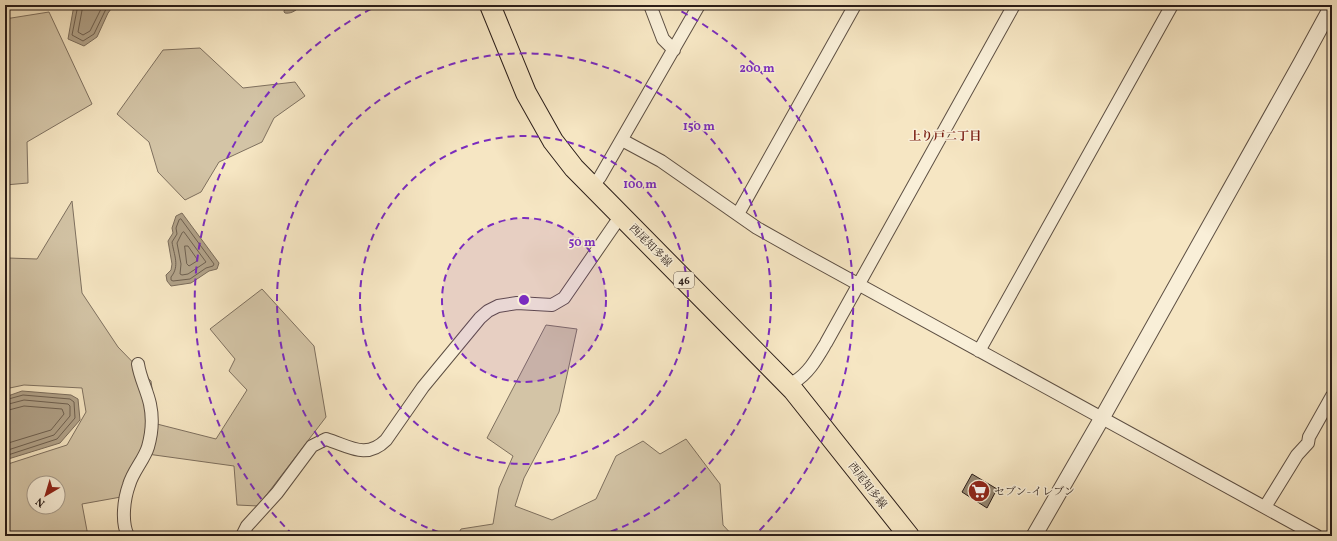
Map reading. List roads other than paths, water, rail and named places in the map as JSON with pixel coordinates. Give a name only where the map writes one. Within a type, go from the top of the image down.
[{"type":"main road","name":"西尾知多線","points":[[490,5],[526,94],[553,141],[574,168],[793,390],[909,536]]},
{"type":"street","points":[[650,5],[663,39],[674,50]]},
{"type":"street","points":[[592,187],[600,178],[699,5]]},
{"type":"street","points":[[738,214],[855,5]]},
{"type":"street","points":[[793,390],[794,382],[802,377],[812,365],[1014,5]]},
{"type":"street","points":[[980,350],[1172,5]]},
{"type":"street","points":[[1034,536],[1102,418],[1301,63],[1331,6]]},
{"type":"street","points":[[622,140],[661,161],[777,239],[980,350],[1067,400],[1317,536]]},
{"type":"street","points":[[242,536],[247,526],[277,493],[312,446],[326,439],[361,451],[372,450],[380,446],[386,440],[423,387],[480,318],[488,311],[498,306],[517,303],[552,305],[564,298],[622,216]]},
{"type":"street","points":[[128,536],[124,518],[125,502],[129,484],[148,446],[152,417],[150,404],[139,372],[138,364]]},
{"type":"street","points":[[1264,507],[1297,455],[1308,443],[1309,437],[1332,396]]},
{"type":"water","points":[[74,5],[114,5],[108,13],[97,37],[84,46],[68,39]]},
{"type":"water","points":[[285,5],[299,5],[299,7],[293,12],[285,13]]},
{"type":"water","points":[[182,213],[219,263],[217,269],[209,271],[191,283],[171,286],[167,281],[166,275],[171,270],[172,264],[168,241],[173,233],[172,228],[176,216]]},
{"type":"water","points":[[22,391],[71,395],[78,399],[80,420],[60,443],[5,460],[5,397]]},
{"type":"place","name":"セブン-イレブン","points":[[979,491]]},
{"type":"district","name":"上り戸二丁目","points":[[945,136]]}]
